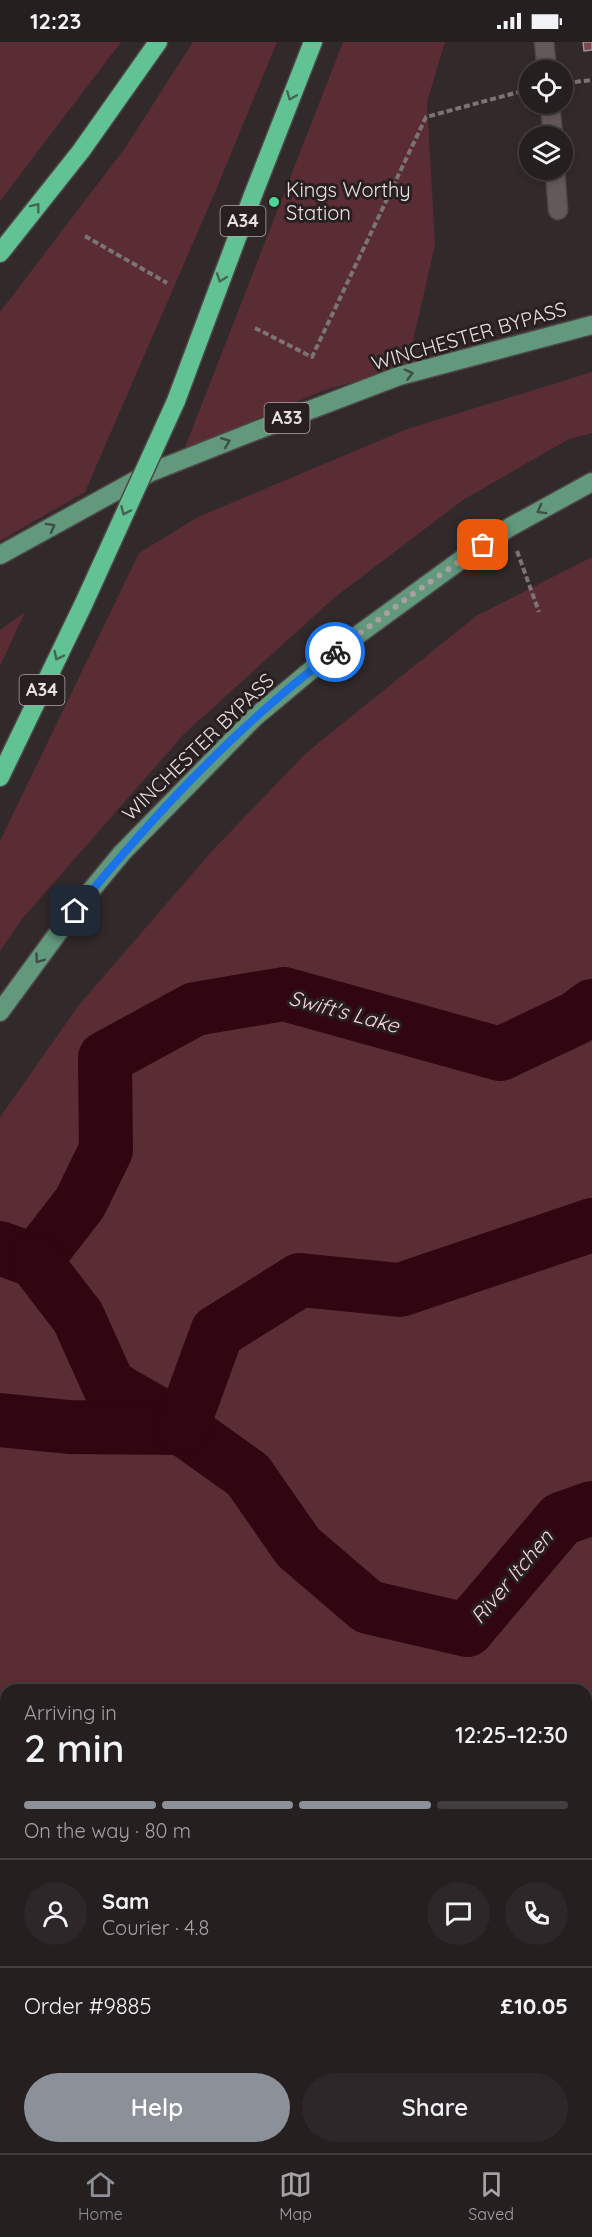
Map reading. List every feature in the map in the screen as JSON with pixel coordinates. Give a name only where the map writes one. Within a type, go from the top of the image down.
[{"type":"highway","points":[[0,253],[81,151],[159,42]]},
{"type":"highway","name":"A34","points":[[0,777],[84,603],[176,401],[313,42]]},
{"type":"main road","name":"WINCHESTER BYPASS","points":[[0,555],[149,473],[250,433],[399,376],[592,325]]},
{"type":"main road","name":"WINCHESTER BYPASS","points":[[0,1012],[75,911],[122,853],[255,717],[322,662],[410,596],[510,527],[592,482]]},
{"type":"lane","points":[[544,42],[546,60]]},
{"type":"lane","points":[[556,180],[558,210]]},
{"type":"path","points":[[573,82],[592,80]]},
{"type":"path","points":[[255,328],[312,357],[426,117],[519,92]]},
{"type":"path","points":[[85,236],[167,283]]},
{"type":"path","points":[[510,527],[539,612]]},
{"type":"shaded area","points":[[0,42],[121,42],[0,201]]},
{"type":"shaded area","points":[[193,42],[277,42],[216,190],[85,492],[0,541],[0,312],[125,148]]},
{"type":"shaded area","points":[[343,42],[445,42],[427,102],[435,245],[407,367],[322,391],[184,450]]},
{"type":"shaded area","points":[[592,372],[592,433],[569,439],[463,500],[334,598],[185,733],[22,919],[0,951],[0,841],[139,553],[198,517],[407,429]]},
{"type":"shaded area","points":[[592,557],[592,1684],[0,1684],[0,1117],[79,1005],[212,851],[306,753],[476,616]]},
{"type":"shaded area","points":[[25,612],[0,666],[0,630]]},
{"type":"building","points":[[583,42],[592,42],[592,50],[584,51]]},
{"type":"waterway","name":"Swift's Lake","points":[[0,1248],[35,1261],[80,1203],[106,1150],[105,1058],[195,1009],[284,994],[500,1054],[576,1018],[592,1006]]},
{"type":"waterway","name":"River Itchen","points":[[182,1428],[217,1332],[300,1280],[400,1290],[592,1225]]},
{"type":"waterway","name":"River Itchen","points":[[35,1261],[78,1317],[109,1386],[182,1428],[248,1475],[298,1547],[368,1607],[467,1630],[561,1519],[592,1508]]},
{"type":"waterway","name":"River Itchen","points":[[0,1420],[69,1427],[180,1428]]},
{"type":"way so far","points":[[335,652],[483,545]]},
{"type":"place","name":"Kings Worthy Station","points":[[274,202]]},
{"type":"route","points":[[75,911],[122,853],[205,766],[255,717],[335,652]]}]
